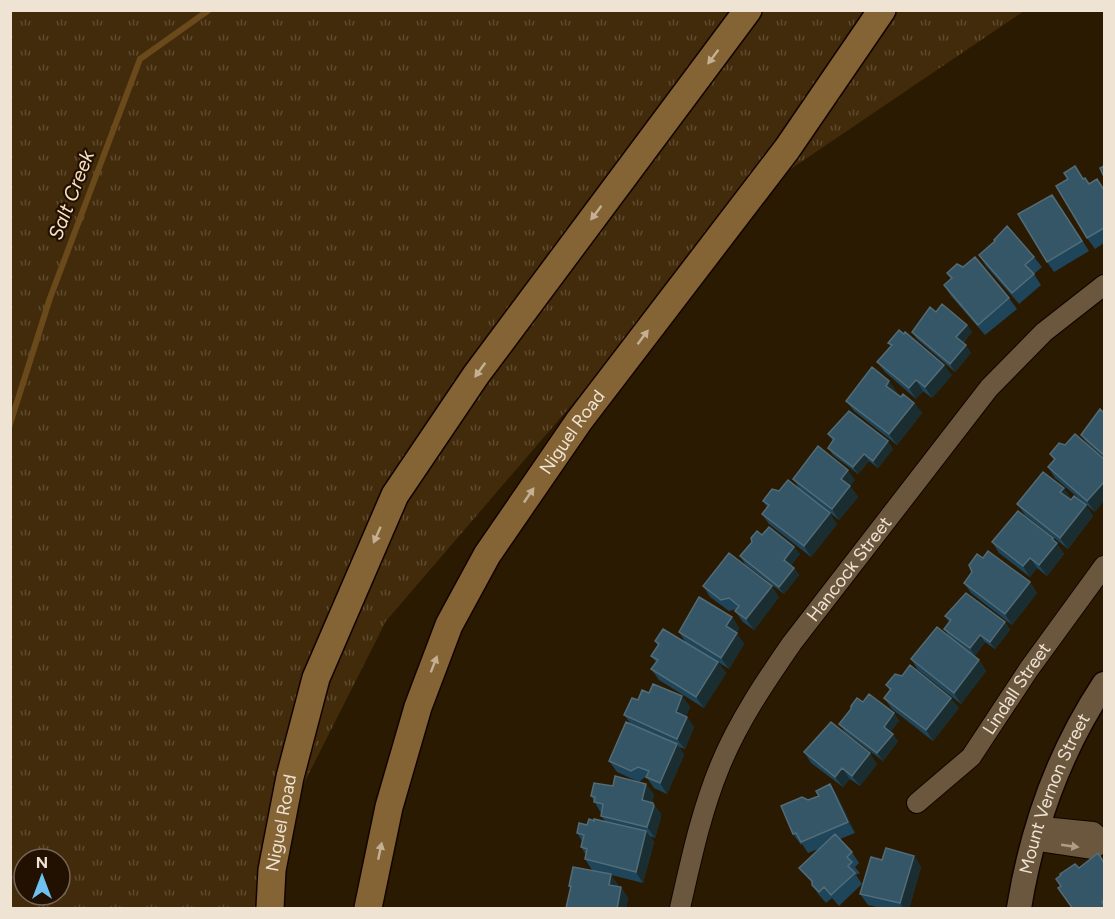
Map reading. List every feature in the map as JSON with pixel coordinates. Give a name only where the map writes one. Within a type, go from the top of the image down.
[{"type":"main road","name":"Niguel Road","points":[[270,909],[272,870],[288,789],[316,678],[395,495],[476,375],[748,10]]},
{"type":"main road","name":"Niguel Road","points":[[368,909],[389,807],[418,707],[449,625],[487,555],[579,421],[787,149],[882,10]]},
{"type":"street","name":"Hancock Street","points":[[680,909],[700,824],[710,794],[734,736],[765,681],[988,388],[1044,332],[1104,285]]},
{"type":"street","name":"Lindall Street","points":[[917,802],[971,757],[1029,669],[1104,566]]},
{"type":"street","name":"Mount Vernon Street","points":[[1019,909],[1029,855],[1063,757],[1104,684]]},
{"type":"street","points":[[1036,832],[1093,849],[1104,842]]},
{"type":"green space","points":[[10,11],[1024,11],[751,196],[386,621],[257,876],[260,908],[11,908]]},
{"type":"building","points":[[1075,166],[1089,184],[1097,179],[1104,190],[1104,228],[1087,238],[1056,186],[1068,179],[1064,173]]},
{"type":"building","points":[[1052,195],[1082,241],[1047,262],[1018,214]]},
{"type":"building","points":[[1007,226],[1034,257],[1025,265],[1034,274],[1012,293],[979,255]]},
{"type":"building","points":[[975,257],[1009,298],[978,325],[944,285],[952,278],[947,273],[957,264],[963,267]]},
{"type":"building","points":[[942,304],[967,325],[956,337],[966,345],[950,364],[912,332],[930,307],[936,312]]},
{"type":"building","points":[[899,330],[904,334],[905,332],[944,365],[925,387],[916,380],[909,388],[877,362],[892,345],[888,343]]},
{"type":"building","points":[[872,367],[889,381],[886,386],[901,397],[903,394],[914,403],[889,434],[846,401]]},
{"type":"building","points":[[1100,409],[1104,413],[1104,455],[1081,435]]},
{"type":"building","points":[[849,411],[888,441],[873,461],[864,454],[853,467],[828,448],[834,439],[828,434]]},
{"type":"building","points":[[1075,434],[1104,459],[1104,482],[1087,501],[1048,467],[1055,459],[1050,454],[1059,443],[1065,445]]},
{"type":"building","points":[[818,446],[848,470],[841,479],[850,486],[832,509],[793,479]]},
{"type":"building","points":[[1043,472],[1064,488],[1060,492],[1071,500],[1074,496],[1086,505],[1060,538],[1017,504]]},
{"type":"building","points":[[788,480],[830,513],[804,546],[762,514],[769,505],[763,501],[772,489],[779,491]]},
{"type":"building","points":[[1018,511],[1057,543],[1039,565],[1030,558],[1023,566],[992,542]]},
{"type":"building","points":[[769,527],[794,547],[784,560],[794,568],[779,587],[740,556],[752,542],[751,538],[757,531],[762,535]]},
{"type":"building","points":[[988,551],[1030,582],[1005,614],[964,583],[972,572],[969,565],[977,554],[983,558]]},
{"type":"building","points":[[729,553],[772,586],[746,619],[735,611],[739,606],[729,598],[721,600],[703,586]]},
{"type":"building","points":[[966,593],[1005,622],[990,642],[980,635],[970,648],[944,629],[951,620],[945,616]]},
{"type":"building","points":[[699,597],[732,617],[726,626],[737,633],[721,658],[679,632]]},
{"type":"building","points":[[937,627],[979,660],[954,693],[911,659]]},
{"type":"building","points":[[663,629],[718,662],[696,697],[651,669],[658,660],[651,656],[659,644],[655,641]]},
{"type":"building","points":[[910,665],[951,698],[926,730],[884,698],[891,689],[886,685],[895,674],[902,676]]},
{"type":"building","points":[[653,684],[682,696],[676,712],[687,717],[677,739],[624,715],[632,698],[638,700],[642,690],[649,693]]},
{"type":"building","points":[[869,694],[894,713],[884,727],[893,734],[877,753],[839,724],[857,698],[863,702]]},
{"type":"building","points":[[626,722],[677,744],[660,783],[646,777],[649,771],[638,767],[631,771],[609,761]]},
{"type":"building","points":[[831,722],[870,753],[852,776],[842,768],[835,777],[804,752]]},
{"type":"building","points":[[615,776],[646,784],[642,800],[653,803],[654,806],[647,827],[601,816],[603,804],[594,802],[595,797],[591,796],[594,783],[613,786]]},
{"type":"building","points":[[830,784],[848,822],[801,842],[796,833],[793,834],[781,806],[802,797],[808,800],[819,796],[816,791]]},
{"type":"building","points":[[589,819],[646,831],[636,872],[585,859],[587,849],[581,847],[584,835],[577,833],[579,823],[587,825]]},
{"type":"building","points":[[835,834],[852,852],[847,857],[852,862],[848,866],[855,873],[831,895],[824,887],[819,892],[799,868]]},
{"type":"building","points":[[886,848],[914,856],[900,903],[860,894],[871,857],[882,860]]},
{"type":"building","points":[[1098,853],[1104,863],[1104,900],[1102,902],[1104,908],[1073,909],[1058,888],[1061,886],[1056,879],[1075,864],[1079,868]]},
{"type":"building","points":[[573,867],[611,874],[609,885],[621,887],[617,909],[566,908]]},
{"type":"waterway","name":"Salt Creek","points":[[10,424],[50,298],[140,59],[209,10]]}]
